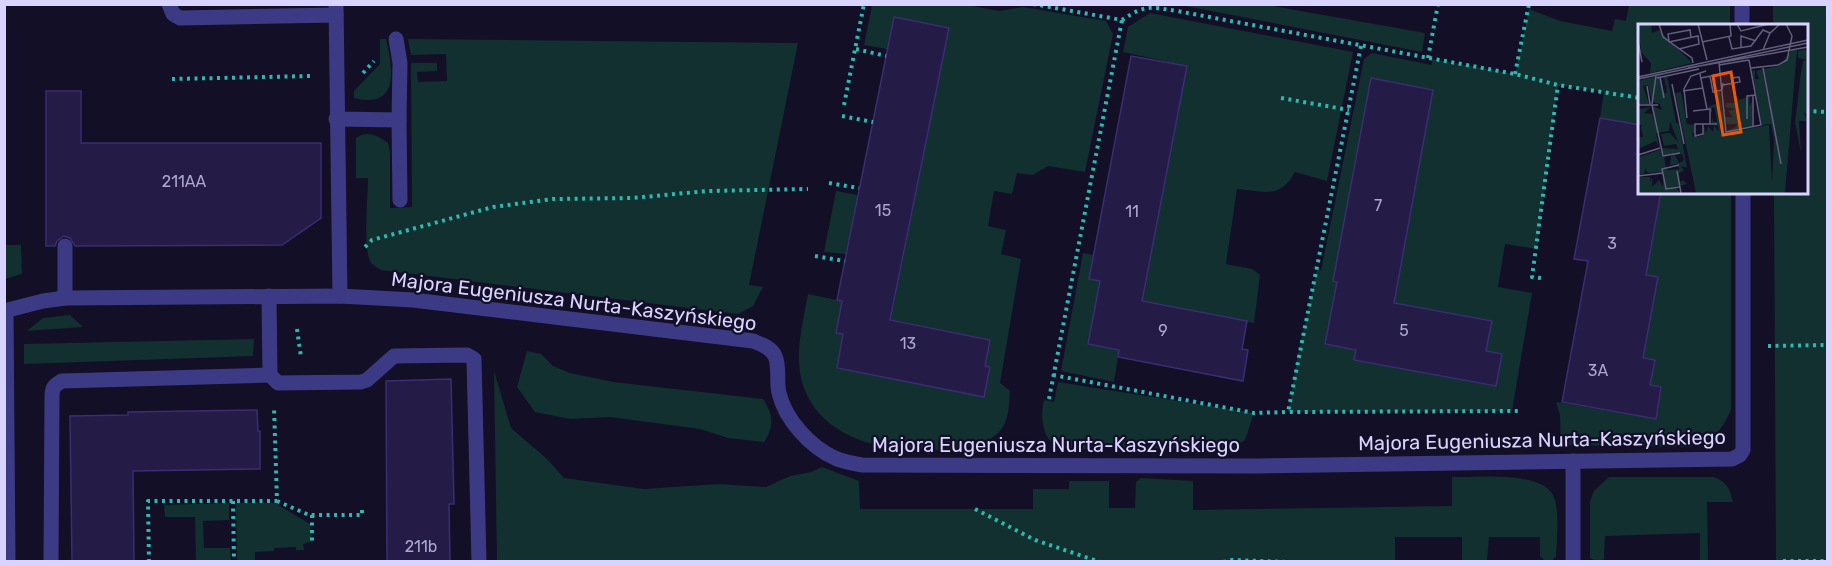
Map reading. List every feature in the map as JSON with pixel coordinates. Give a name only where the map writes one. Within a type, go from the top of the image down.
[{"type":"street","points":[[169,4],[173,14],[180,18],[336,10],[340,296]]},
{"type":"street","points":[[1742,4],[1742,24]]},
{"type":"street","points":[[396,39],[400,63],[400,200]]},
{"type":"street","points":[[336,120],[399,120]]},
{"type":"street","name":"Majora Eugeniusza Nurta-Kaszyńskiego","points":[[5,311],[65,298],[340,296],[413,300],[753,341],[766,346],[775,355],[778,391],[795,425],[816,447],[835,459],[861,465],[1259,466],[1732,459],[1740,455],[1743,450],[1743,194]]},
{"type":"street","points":[[64,246],[65,298]]},
{"type":"street","points":[[269,296],[270,375],[278,383],[361,382],[367,380],[394,356],[467,355],[474,359],[479,561]]},
{"type":"street","points":[[5,311],[8,561]]},
{"type":"street","points":[[51,561],[52,389],[55,384],[62,381],[270,375]]},
{"type":"street","points":[[1573,461],[1573,561]]},
{"type":"path","points":[[844,105],[864,4]]},
{"type":"path","points":[[1033,4],[1122,20]]},
{"type":"path","points":[[1428,58],[1438,4]]},
{"type":"path","points":[[1515,74],[1529,4]]},
{"type":"path","points":[[1049,399],[1122,20],[1138,9],[1152,8],[1515,74],[1558,85],[1638,98]]},
{"type":"path","points":[[1288,412],[1361,46]]},
{"type":"path","points":[[856,49],[886,56]]},
{"type":"path","points":[[172,79],[300,76]]},
{"type":"path","points":[[1540,278],[1532,277],[1558,85]]},
{"type":"path","points":[[1281,98],[1349,110]]},
{"type":"path","points":[[1808,111],[1827,112]]},
{"type":"path","points":[[842,116],[873,122]]},
{"type":"path","points":[[829,183],[859,188]]},
{"type":"path","points":[[365,254],[365,245],[372,240],[493,207],[553,199],[633,198],[707,191],[808,189]]},
{"type":"path","points":[[815,256],[844,261]]},
{"type":"path","points":[[296,322],[301,355],[301,383]]},
{"type":"path","points":[[1743,346],[1827,345]]},
{"type":"path","points":[[1053,375],[1254,413],[1521,411]]},
{"type":"path","points":[[273,405],[277,501]]},
{"type":"path","points":[[148,561],[148,501],[277,501],[312,515],[362,515],[362,508]]},
{"type":"path","points":[[233,501],[234,561]]},
{"type":"path","points":[[975,509],[1035,540],[1100,561]]},
{"type":"path","points":[[312,515],[312,541]]},
{"type":"path","points":[[1223,561],[1287,561]]},
{"type":"path","points":[[1783,561],[1827,561]]},
{"type":"green space","points":[[872,5],[967,5],[999,11],[1023,7],[1106,21],[1113,34],[1085,172],[1048,166],[1033,175],[1017,173],[1012,194],[994,191],[988,226],[1006,230],[1001,254],[1021,259],[1000,383],[1010,391],[1008,414],[997,434],[975,445],[950,449],[910,450],[868,443],[831,425],[817,411],[802,381],[799,356],[808,294],[842,301],[836,332],[843,334],[837,368],[984,397],[990,367],[985,366],[990,340],[883,318],[893,309],[949,28],[894,17],[887,49],[864,45]]},
{"type":"green space","points":[[1180,5],[1267,5],[1425,33],[1422,52]]},
{"type":"green space","points":[[1629,5],[1730,5],[1730,24],[1638,24],[1638,125],[1600,118],[1604,92],[1558,85],[1537,249],[1505,244],[1498,287],[1532,293],[1512,411],[1288,412],[1317,269],[1321,271],[1364,59],[1372,53],[1432,65],[1432,59],[1515,74],[1529,9],[1560,21],[1612,31],[1615,19],[1626,21]],"holes":[[[1371,78],[1433,90],[1394,303],[1492,321],[1486,351],[1502,354],[1495,386],[1355,360],[1356,350],[1347,284],[1333,281]]]},
{"type":"green space","points":[[1773,5],[1827,5],[1827,561],[1776,561],[1774,194],[1808,194],[1808,24],[1773,24]]},
{"type":"green space","points":[[1150,13],[1353,52],[1327,181],[1295,172],[1283,187],[1277,190],[1263,192],[1237,189],[1226,264],[1252,269],[1260,275],[1254,323],[1142,301],[1186,66],[1123,52],[1128,27]]},
{"type":"green space","points":[[380,39],[386,39],[391,74],[390,84],[379,98],[369,100],[354,98],[354,91],[380,64]]},
{"type":"green space","points":[[408,39],[798,43],[749,285],[763,287],[753,306],[738,314],[381,270],[373,265],[367,244],[368,178],[356,178],[356,138],[364,134],[372,134],[388,143],[390,208],[412,207],[411,63],[437,63],[437,71],[417,72],[418,82],[447,81],[446,54],[411,55]]},
{"type":"green space","points":[[836,191],[858,195],[846,254],[824,252]]},
{"type":"green space","points":[[1661,194],[1731,194],[1731,410],[1724,424],[1710,438],[1689,447],[1561,445],[1560,415],[1556,402],[1656,419],[1661,388],[1650,385],[1643,358],[1658,277],[1646,275]]},
{"type":"green space","points":[[5,245],[21,245],[22,274],[5,279]]},
{"type":"green space","points":[[1083,253],[1093,255],[1089,279],[1113,284],[1094,312],[1088,343],[1119,350],[1114,382],[1061,371]]},
{"type":"green space","points":[[70,315],[83,327],[27,331],[43,318]]},
{"type":"green space","points":[[254,339],[253,356],[24,364],[24,344]]},
{"type":"green space","points":[[527,351],[541,354],[553,366],[570,373],[613,382],[763,399],[771,415],[770,431],[764,442],[728,438],[700,429],[610,417],[570,419],[535,412],[517,387]]},
{"type":"green space","points":[[494,371],[511,428],[547,459],[564,478],[644,489],[718,484],[766,487],[790,476],[811,472],[822,467],[859,481],[860,509],[1033,509],[1033,489],[1069,489],[1069,481],[1109,481],[1109,508],[1135,508],[1136,482],[1141,478],[1193,481],[1193,510],[1452,506],[1452,477],[1510,477],[1539,483],[1549,490],[1555,500],[1556,557],[1546,562],[1540,556],[1540,537],[1489,537],[1487,561],[1464,561],[1462,559],[1462,537],[1395,537],[1395,562],[497,561]]},
{"type":"green space","points":[[1058,382],[1254,413],[1245,440],[1233,448],[1071,449],[1052,442],[1044,428],[1042,411],[1044,400],[1054,402]]},
{"type":"green space","points":[[1609,477],[1714,477],[1722,481],[1729,490],[1733,502],[1707,502],[1708,561],[1700,561],[1700,533],[1605,536],[1604,559],[1598,562],[1590,558],[1590,501],[1594,491]]},
{"type":"green space","points":[[229,503],[229,520],[203,521],[204,548],[230,548],[231,561],[196,561],[195,517],[165,517],[164,505]]},
{"type":"green space","points":[[236,503],[275,503],[310,524],[312,541],[303,544],[304,550],[296,550],[296,547],[274,548],[274,551],[255,552],[255,561],[237,561]]},
{"type":"building","points":[[894,17],[949,28],[890,320],[990,340],[985,366],[990,367],[984,397],[837,368],[843,334],[836,333],[842,301],[837,300]]},
{"type":"building","points":[[1131,56],[1187,66],[1142,301],[1247,321],[1242,349],[1248,350],[1243,381],[1118,357],[1119,350],[1088,344],[1100,281],[1089,279]]},
{"type":"building","points":[[1371,78],[1433,90],[1394,303],[1492,321],[1486,351],[1502,354],[1496,386],[1354,360],[1356,350],[1325,344],[1337,282],[1333,281]]},
{"type":"building","points":[[46,91],[81,91],[81,143],[321,143],[321,218],[282,245],[75,246],[70,238],[64,236],[57,241],[55,246],[46,246]]},
{"type":"building","points":[[1600,118],[1638,125],[1638,194],[1661,194],[1646,275],[1658,277],[1643,358],[1655,360],[1650,385],[1661,387],[1656,419],[1562,402],[1588,261],[1574,259]]},
{"type":"building","points":[[451,379],[454,504],[449,504],[450,561],[387,561],[386,381]]},
{"type":"building","points":[[257,410],[258,431],[260,431],[260,469],[133,471],[134,561],[72,561],[70,416],[128,415],[128,412]]}]
